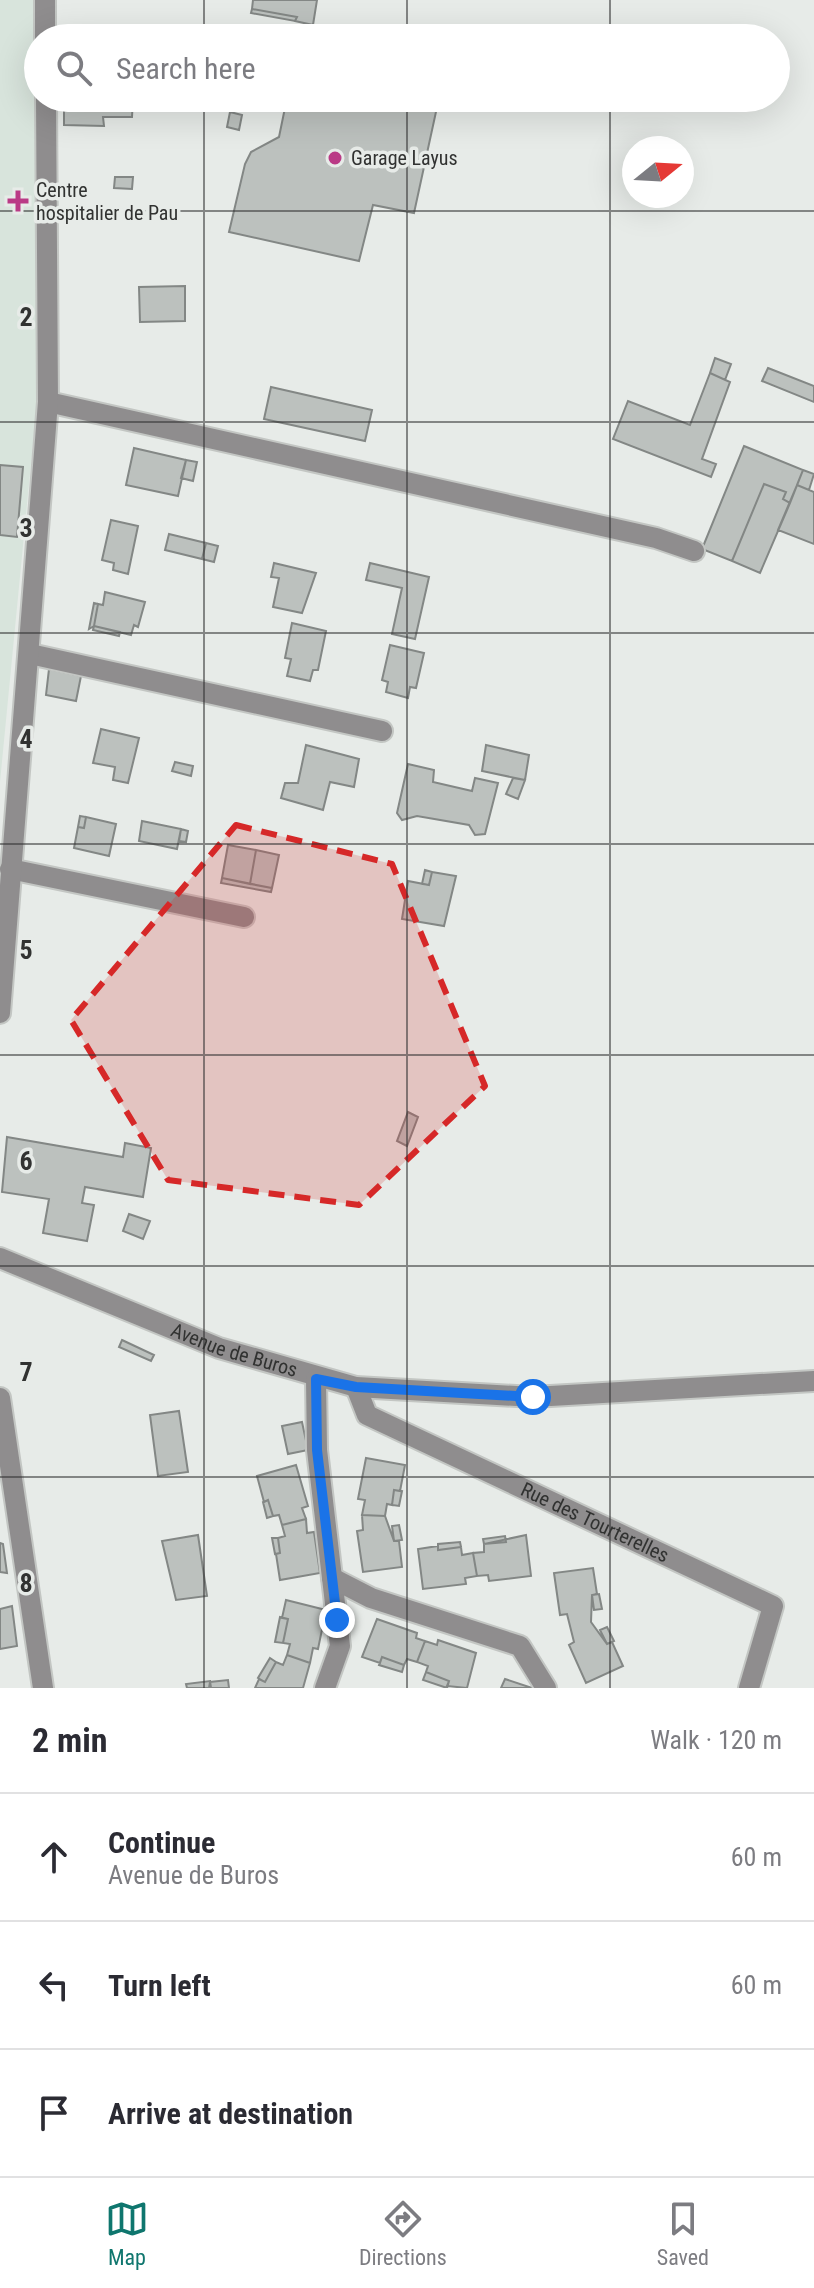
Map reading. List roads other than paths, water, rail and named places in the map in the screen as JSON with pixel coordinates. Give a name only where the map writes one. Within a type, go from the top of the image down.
[{"type":"street","points":[[45,0],[45,24]]},
{"type":"street","points":[[0,1013],[48,402],[46,112]]},
{"type":"street","points":[[48,402],[640,535],[694,551]]},
{"type":"street","points":[[30,654],[382,731]]},
{"type":"street","points":[[10,869],[244,917]]},
{"type":"street","name":"Avenue de Buros","points":[[0,1258],[219,1348],[316,1379],[356,1387],[533,1397],[814,1381]]},
{"type":"street","points":[[316,1379],[317,1450],[340,1646],[325,1688]]},
{"type":"street","name":"Rue des Tourterelles","points":[[356,1387],[367,1415],[773,1606],[749,1688]]},
{"type":"street","points":[[0,1398],[43,1688]]},
{"type":"street","points":[[332,1578],[371,1598],[520,1646],[546,1688]]},
{"type":"street","points":[[337,1620],[371,1598]]},
{"type":"place","name":"Garage Layus","points":[[335,158]]},
{"type":"place","name":"Centre hospitalier de Pau","points":[[18,201]]}]
